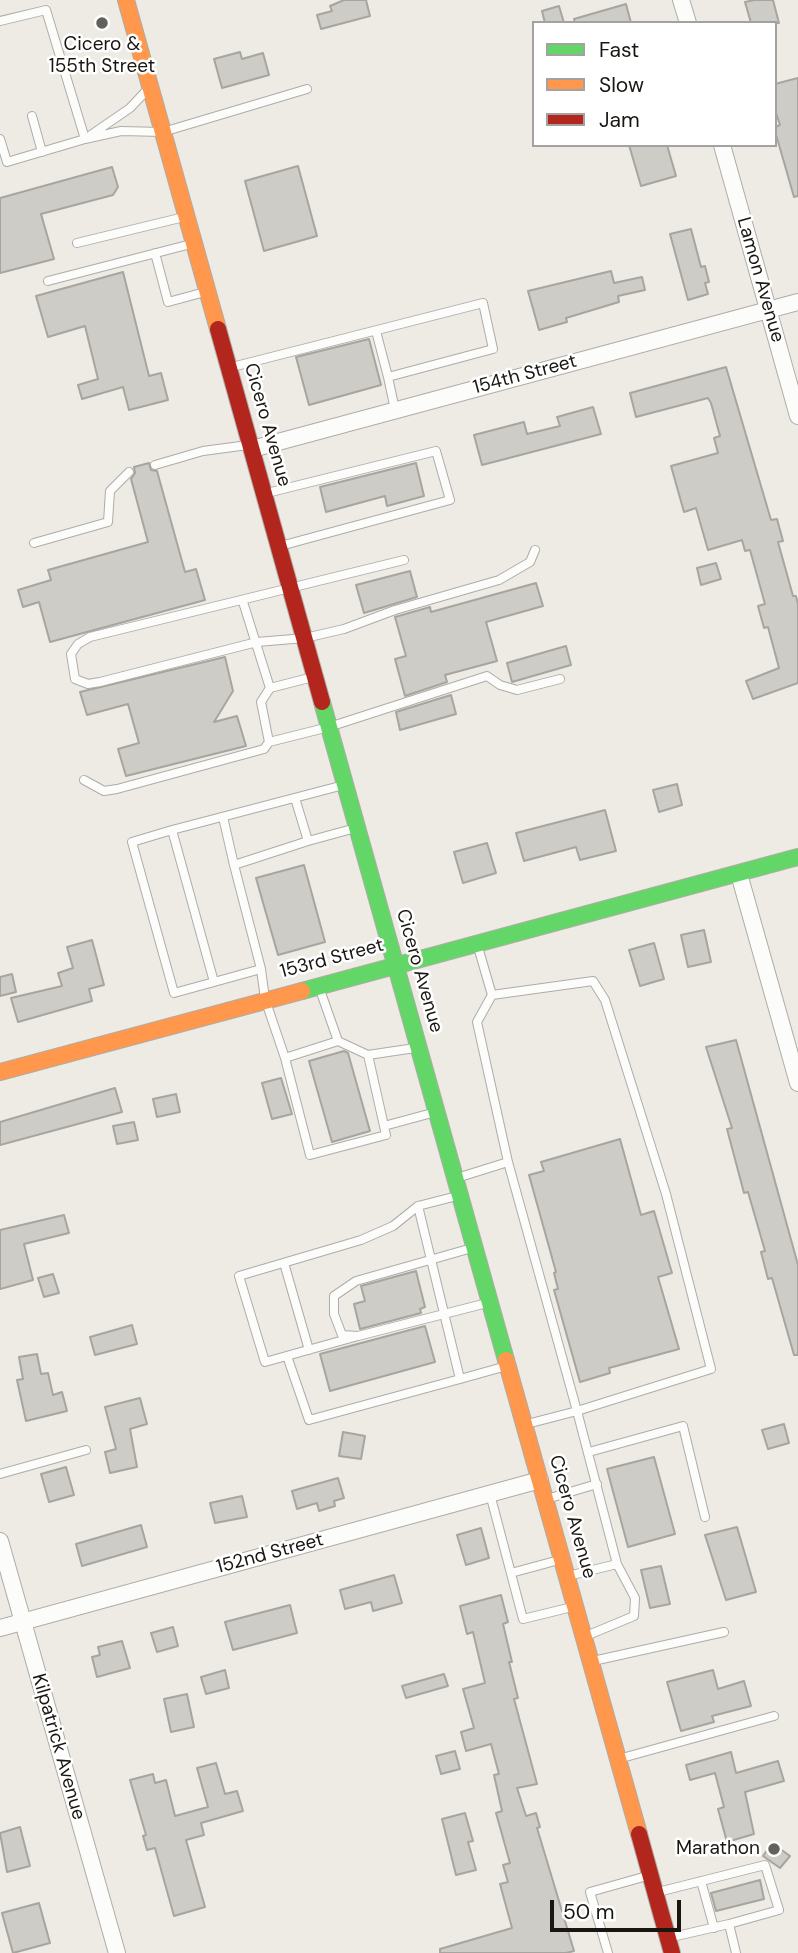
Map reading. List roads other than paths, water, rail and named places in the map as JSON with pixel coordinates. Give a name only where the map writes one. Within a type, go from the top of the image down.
[{"type":"main road","name":"Cicero Avenue","points":[[127,0],[670,1946]]},
{"type":"main road","name":"153rd Street","points":[[0,1072],[396,963],[798,857]]},
{"type":"street","points":[[681,0],[687,21]]},
{"type":"street","name":"Lamon Avenue","points":[[723,147],[798,416]]},
{"type":"street","name":"154th Street","points":[[251,447],[798,302]]},
{"type":"street","points":[[739,874],[798,1083]]},
{"type":"street","name":"152nd Street","points":[[0,1628],[540,1480]]},
{"type":"street","name":"Kilpatrick Avenue","points":[[0,1541],[117,1953]]},
{"type":"lane","points":[[0,21],[46,10],[85,139]]},
{"type":"lane","points":[[85,139],[130,108],[150,86]]},
{"type":"lane","points":[[0,139],[7,162],[121,131],[163,132],[307,89]]},
{"type":"lane","points":[[32,116],[42,152]]},
{"type":"lane","points":[[77,243],[187,216]]},
{"type":"lane","points":[[48,281],[194,243]]},
{"type":"lane","points":[[155,253],[168,302],[208,291]]},
{"type":"lane","points":[[229,368],[483,303],[493,349],[388,377]]},
{"type":"lane","points":[[376,331],[395,410]]},
{"type":"lane","points":[[155,465],[203,451],[251,447]]},
{"type":"lane","points":[[264,494],[436,451],[450,500],[279,546]]},
{"type":"lane","points":[[34,543],[108,522],[110,491],[130,472]]},
{"type":"lane","points":[[404,560],[243,602],[214,605],[90,637],[78,644],[71,654],[75,679],[88,684],[100,682],[257,642],[304,638],[344,629],[395,610],[499,580],[530,562],[535,550]]},
{"type":"lane","points":[[243,602],[270,688]]},
{"type":"lane","points":[[84,780],[104,790],[117,789],[264,749],[269,742],[329,727],[487,676],[500,685],[517,690],[560,679]]},
{"type":"lane","points":[[269,742],[261,702],[270,688],[315,677]]},
{"type":"lane","points":[[261,969],[174,993],[132,842],[345,785]]},
{"type":"lane","points":[[295,798],[308,841]]},
{"type":"lane","points":[[223,817],[261,969],[265,999],[285,1058],[310,1155],[386,1135],[368,1055]]},
{"type":"lane","points":[[234,865],[358,827]]},
{"type":"lane","points":[[172,830],[214,982]]},
{"type":"lane","points":[[477,942],[492,995],[477,1022],[507,1146],[508,1162],[578,1411],[617,1564],[635,1598],[634,1616],[583,1637]]},
{"type":"lane","points":[[492,995],[593,981],[605,1000],[666,1194],[710,1369],[578,1411],[524,1425]]},
{"type":"lane","points":[[318,985],[338,1041]]},
{"type":"lane","points":[[285,1058],[338,1041],[368,1055],[419,1047]]},
{"type":"lane","points":[[384,1126],[437,1112]]},
{"type":"lane","points":[[455,1178],[508,1162]]},
{"type":"lane","points":[[460,1195],[418,1206],[393,1226],[361,1240],[239,1276],[265,1362],[490,1302]]},
{"type":"lane","points":[[418,1206],[460,1379]]},
{"type":"lane","points":[[358,1336],[342,1335],[334,1314],[334,1296],[356,1281],[475,1247]]},
{"type":"lane","points":[[284,1263],[309,1350]]},
{"type":"lane","points":[[288,1356],[309,1420],[508,1365]]},
{"type":"lane","points":[[589,1452],[683,1426],[705,1517]]},
{"type":"lane","points":[[0,1474],[86,1450]]},
{"type":"lane","points":[[545,1499],[597,1484]]},
{"type":"lane","points":[[490,1494],[523,1619],[575,1606]]},
{"type":"lane","points":[[511,1573],[562,1559]]},
{"type":"lane","points":[[566,1576],[617,1564]]},
{"type":"lane","points":[[590,1661],[724,1632]]},
{"type":"lane","points":[[618,1759],[775,1716]]},
{"type":"lane","points":[[655,1893],[765,1864],[779,1910],[714,1928],[670,1946]]},
{"type":"lane","points":[[608,1953],[590,1892],[650,1875]]},
{"type":"lane","points":[[701,1881],[714,1928]]},
{"type":"lane","points":[[729,1924],[736,1953]]},
{"type":"place","name":"Cicero & 155th Street","points":[[102,23]]},
{"type":"place","name":"Marathon","points":[[774,1849]]}]
